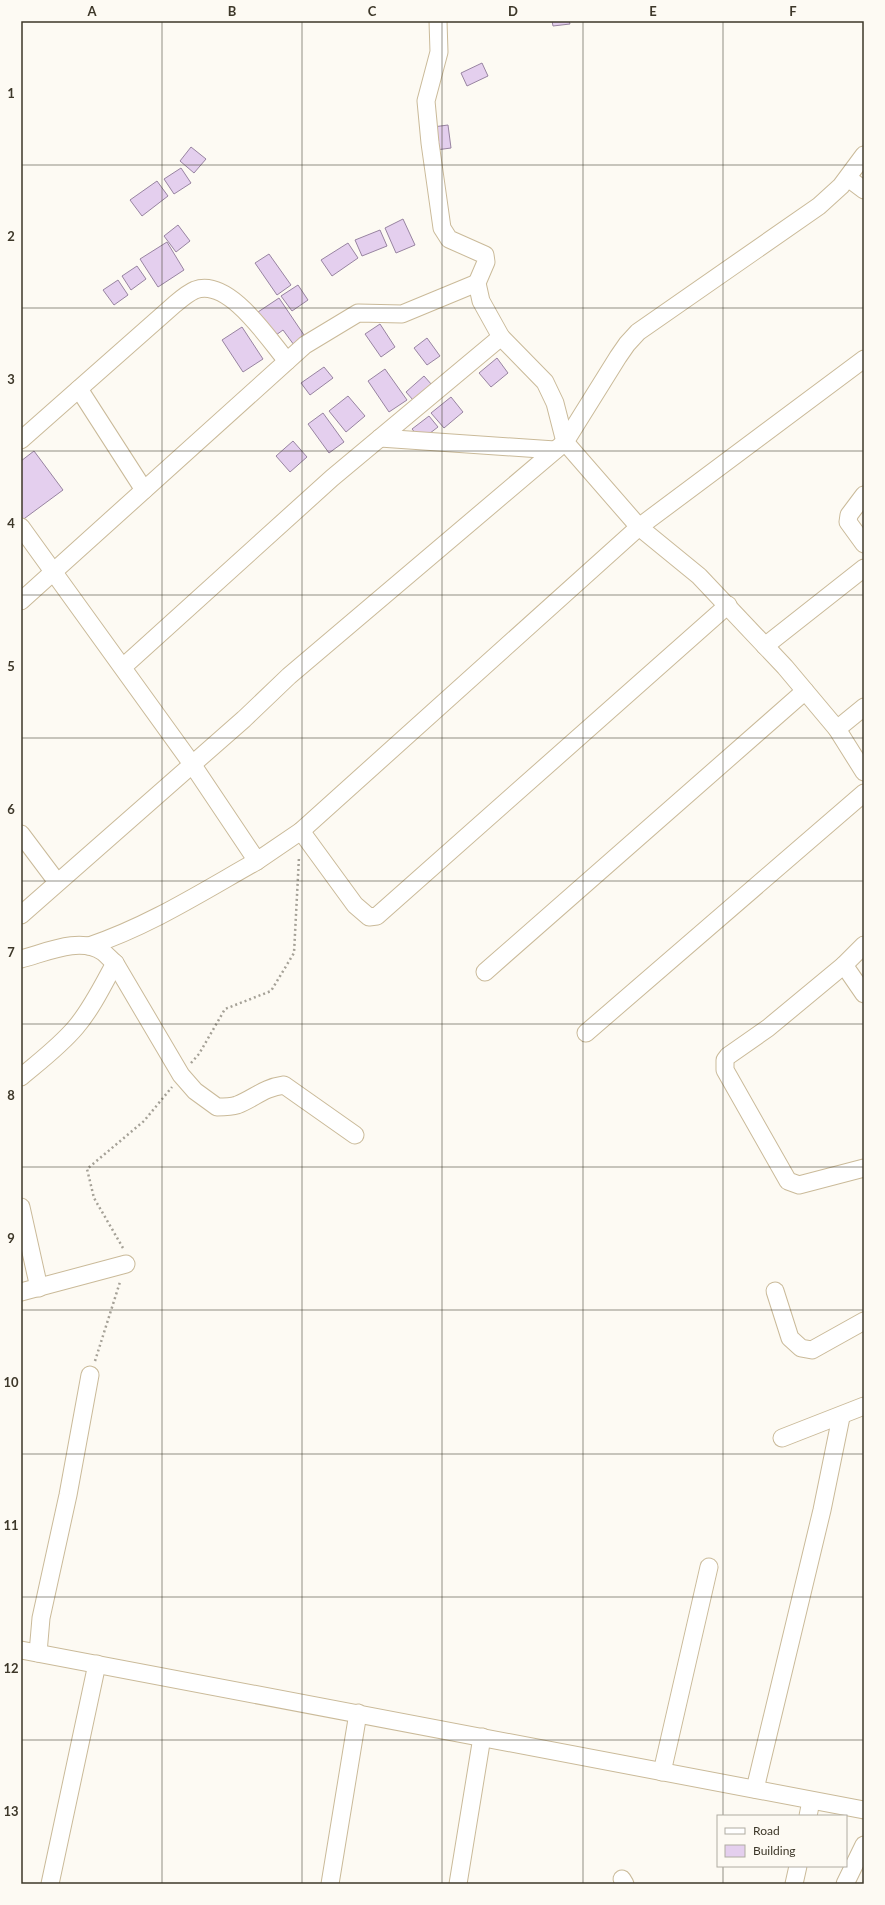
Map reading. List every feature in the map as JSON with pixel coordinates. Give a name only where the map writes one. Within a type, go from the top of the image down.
[{"type":"street","points":[[438,21],[439,52],[426,101],[430,143],[442,228],[449,239],[485,255],[486,262],[477,283],[481,301],[501,338],[545,382],[556,403],[560,446],[639,527],[699,576],[728,605],[837,729],[864,772]]},
{"type":"street","points":[[21,914],[244,719],[288,676],[560,446],[618,357],[638,332],[819,206],[841,186],[864,155]]},
{"type":"street","points":[[848,178],[864,190]]},
{"type":"street","points":[[21,601],[305,345],[358,313],[402,314],[477,283]]},
{"type":"street","points":[[21,440],[175,304],[196,290],[215,290],[228,296],[243,309],[287,362]]},
{"type":"street","points":[[123,667],[332,478],[501,338]]},
{"type":"street","points":[[89,946],[120,936],[149,922],[257,861],[301,831],[639,527],[864,359]]},
{"type":"street","points":[[79,389],[144,490]]},
{"type":"street","points":[[380,438],[560,446]]},
{"type":"street","points":[[864,496],[849,515],[848,522],[864,544]]},
{"type":"street","points":[[21,527],[192,764],[257,861]]},
{"type":"street","points":[[765,646],[864,568]]},
{"type":"street","points":[[301,831],[355,905],[369,917],[376,916],[728,605]]},
{"type":"street","points":[[485,972],[805,691]]},
{"type":"street","points":[[837,729],[864,708]]},
{"type":"street","points":[[586,1033],[864,793]]},
{"type":"street","points":[[21,834],[58,882]]},
{"type":"street","points":[[21,959],[71,945],[89,946],[103,952],[115,963],[182,1075],[195,1091],[218,1108],[236,1105],[257,1093],[273,1087],[284,1085],[355,1135]]},
{"type":"street","points":[[864,945],[844,965],[768,1028],[728,1056],[724,1064],[725,1070],[788,1181],[799,1185],[864,1168]]},
{"type":"street","points":[[21,1077],[60,1045],[77,1026],[92,1004],[115,963]]},
{"type":"street","points":[[844,965],[864,994]]},
{"type":"street","points":[[21,1207],[39,1288]]},
{"type":"street","points":[[21,1292],[126,1264]]},
{"type":"street","points":[[775,1291],[790,1338],[801,1348],[812,1350],[864,1321]]},
{"type":"street","points":[[38,1653],[41,1618],[68,1495],[90,1375]]},
{"type":"street","points":[[782,1438],[841,1417],[864,1406]]},
{"type":"street","points":[[754,1789],[822,1510],[841,1417]]},
{"type":"street","points":[[662,1772],[709,1567]]},
{"type":"street","points":[[21,1650],[754,1789],[810,1808],[864,1810]]},
{"type":"street","points":[[50,1884],[97,1664]]},
{"type":"street","points":[[330,1884],[358,1714]]},
{"type":"street","points":[[458,1884],[482,1737]]},
{"type":"street","points":[[845,1884],[864,1845]]},
{"type":"street","points":[[794,1884],[798,1867]]},
{"type":"building","points":[[552,21],[569,21],[570,24],[553,26]]},
{"type":"building","points":[[482,63],[488,76],[467,86],[461,73]]},
{"type":"building","points":[[448,125],[451,148],[436,150],[433,127]]},
{"type":"building","points":[[191,147],[206,159],[194,173],[180,161]]},
{"type":"building","points":[[181,168],[191,183],[174,194],[164,179]]},
{"type":"building","points":[[157,181],[168,196],[142,216],[130,200]]},
{"type":"building","points":[[403,219],[415,245],[396,253],[385,228]]},
{"type":"building","points":[[178,225],[190,241],[176,252],[164,236]]},
{"type":"building","points":[[380,230],[387,246],[362,256],[355,240]]},
{"type":"building","points":[[167,242],[184,270],[158,287],[140,259]]},
{"type":"building","points":[[348,243],[358,258],[332,276],[321,260]]},
{"type":"building","points":[[269,254],[291,285],[277,295],[255,263]]},
{"type":"building","points":[[137,266],[146,279],[131,290],[122,276]]},
{"type":"building","points":[[118,280],[128,295],[114,305],[103,290]]},
{"type":"building","points":[[298,285],[308,300],[292,311],[281,296]]},
{"type":"building","points":[[279,298],[306,338],[294,345],[283,330],[276,335],[258,312]]},
{"type":"building","points":[[380,324],[395,347],[381,357],[365,334]]},
{"type":"building","points":[[242,327],[263,359],[243,372],[222,340]]},
{"type":"building","points":[[427,338],[440,356],[427,365],[414,348]]},
{"type":"building","points":[[497,358],[508,373],[491,387],[479,373]]},
{"type":"building","points":[[324,367],[333,378],[310,395],[301,383]]},
{"type":"building","points":[[385,369],[407,400],[389,412],[368,381]]},
{"type":"building","points":[[424,376],[432,385],[413,400],[406,392]]},
{"type":"building","points":[[348,396],[365,416],[346,432],[329,411]]},
{"type":"building","points":[[451,397],[463,412],[444,428],[431,413]]},
{"type":"building","points":[[323,413],[344,442],[329,453],[308,424]]},
{"type":"building","points":[[429,416],[438,427],[421,440],[412,429]]},
{"type":"building","points":[[293,441],[307,457],[290,472],[276,456]]},
{"type":"building","points":[[34,451],[63,490],[21,521],[21,461]]}]
